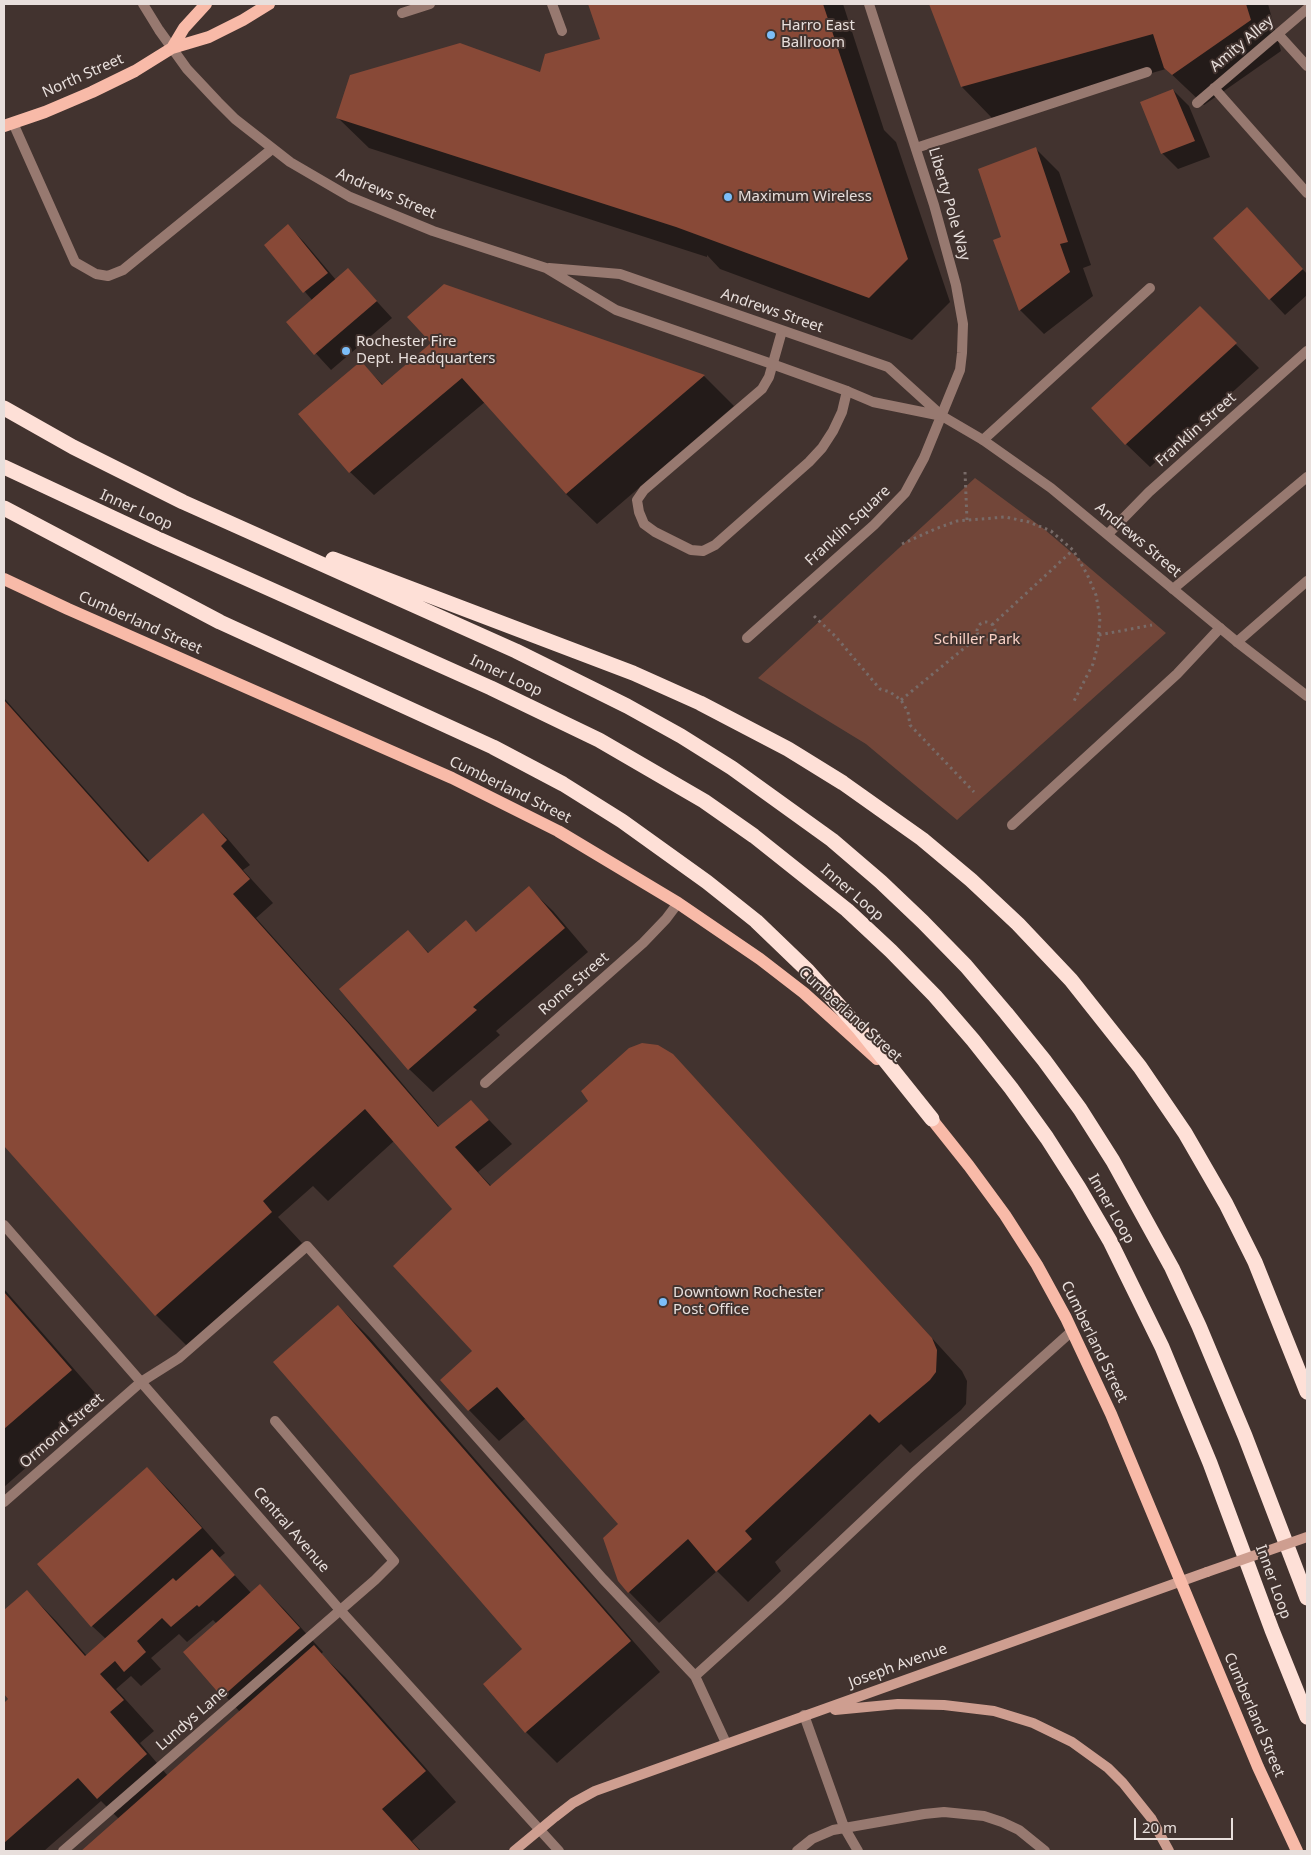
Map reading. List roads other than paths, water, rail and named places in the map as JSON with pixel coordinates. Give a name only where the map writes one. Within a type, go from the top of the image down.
[{"type":"highway","name":"Inner Loop","points":[[4,408],[73,447],[183,502],[572,678],[681,736],[732,768],[832,840],[881,882],[966,966],[1006,1013],[1044,1060],[1114,1161],[1172,1268],[1223,1380],[1307,1598]]},
{"type":"highway","name":"Inner Loop","points":[[4,467],[156,538],[491,688],[599,740],[696,796],[754,836],[847,910],[879,940],[935,996],[1011,1088],[1070,1174],[1110,1241],[1150,1320],[1210,1463],[1272,1630],[1307,1717]]},
{"type":"highway","points":[[183,502],[633,673],[667,688],[731,719],[788,750],[873,803],[922,839],[995,902],[1046,952],[1096,1009],[1145,1073],[1206,1168],[1241,1234],[1266,1288],[1307,1392]]},
{"type":"highway","points":[[4,508],[220,622],[493,747],[563,784],[629,826],[707,882],[756,921],[808,971],[860,1029],[932,1119]]},
{"type":"main road","points":[[172,48],[184,28],[206,4]]},
{"type":"main road","points":[[172,48],[209,37],[269,4]]},
{"type":"main road","name":"North Street","points":[[8,124],[68,103],[115,82],[172,48]]},
{"type":"main road","name":"Cumberland Street","points":[[4,579],[505,803],[584,846],[678,903],[760,959],[804,992],[862,1044],[932,1119],[1005,1216],[1037,1265],[1072,1331],[1111,1414],[1258,1767],[1297,1851]]},
{"type":"main road","name":"Joseph Avenue","points":[[514,1851],[573,1803],[596,1791],[1307,1537]]},
{"type":"main road","points":[[804,1716],[851,1707],[920,1704],[969,1707],[994,1711],[1033,1723],[1072,1742],[1113,1773],[1151,1818],[1169,1851]]},
{"type":"street","name":"Andrews Street","points":[[143,4],[187,68],[218,102],[272,149],[318,179],[372,207],[434,231],[546,268],[616,310],[772,364],[873,402],[942,416]]},
{"type":"street","points":[[402,13],[430,4]]},
{"type":"street","points":[[552,4],[562,31]]},
{"type":"street","name":"Liberty Pole Way","points":[[868,4],[934,205],[956,285],[963,324],[963,347],[960,370],[942,416]]},
{"type":"street","name":"Amity Alley","points":[[1197,103],[1307,9]]},
{"type":"street","points":[[1278,34],[1307,66]]},
{"type":"street","points":[[916,148],[1147,72]]},
{"type":"street","points":[[1214,88],[1307,193]]},
{"type":"street","points":[[8,124],[75,262],[96,274],[108,276],[123,270],[272,149]]},
{"type":"street","name":"Andrews Street","points":[[546,268],[620,274],[888,367],[942,416],[983,440],[1051,488],[1237,642],[1307,696]]},
{"type":"street","points":[[983,440],[1150,288]]},
{"type":"street","points":[[782,331],[766,382],[754,397],[644,490],[637,500],[644,524],[655,532],[691,550],[703,552],[715,545],[822,448],[842,412],[847,391]]},
{"type":"street","name":"Franklin Street","points":[[1108,534],[1149,492],[1307,351]]},
{"type":"street","name":"Franklin Square","points":[[746,638],[892,508],[905,494],[942,416]]},
{"type":"street","points":[[1172,589],[1307,477]]},
{"type":"street","points":[[1237,642],[1307,581]]},
{"type":"street","points":[[1012,826],[1177,674],[1220,628]]},
{"type":"street","name":"Rome Street","points":[[485,1083],[643,943],[666,919],[678,903]]},
{"type":"street","name":"Central Avenue","points":[[4,1225],[340,1610],[559,1851]]},
{"type":"street","name":"Ormond Street","points":[[4,1502],[141,1382],[179,1358],[307,1246],[603,1579],[695,1676]]},
{"type":"street","points":[[726,1743],[695,1676],[917,1470],[1072,1331]]},
{"type":"street","name":"Lundys Lane","points":[[63,1851],[394,1561],[276,1421]]},
{"type":"street","points":[[804,1716],[844,1827],[858,1851]]},
{"type":"street","points":[[804,1849],[822,1834],[844,1827],[924,1814],[964,1813],[984,1816],[1002,1822],[1019,1830],[1045,1851]]},
{"type":"place","name":"Harro East Ballroom","points":[[771,35]]},
{"type":"place","name":"Maximum Wireless","points":[[728,197]]},
{"type":"place","name":"Rochester Fire Dept. Headquarters","points":[[346,351]]},
{"type":"place","name":"Downtown Rochester Post Office","points":[[663,1302]]},
{"type":"park label","name":"Schiller Park","points":[[977,640]]}]
